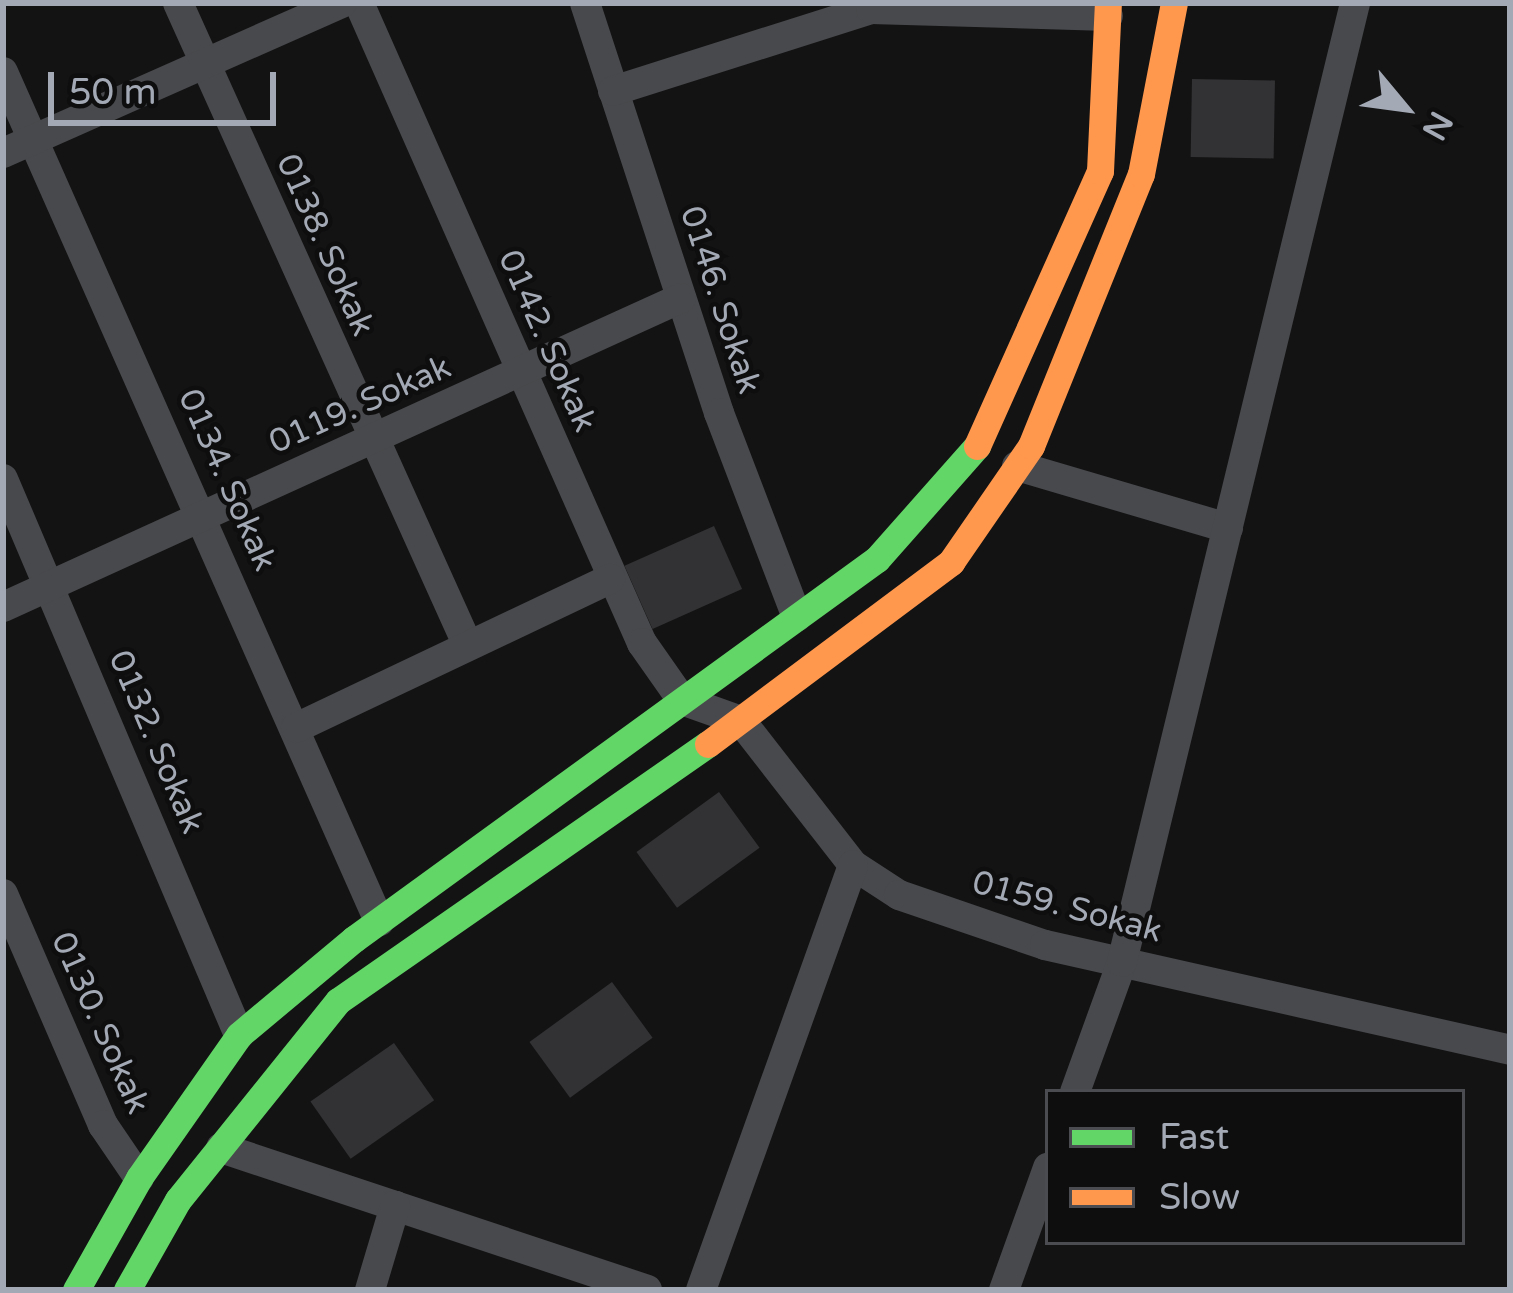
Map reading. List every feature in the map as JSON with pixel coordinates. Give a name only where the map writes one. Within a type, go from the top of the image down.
[{"type":"street","name":"0138. Sokak","points":[[178,3],[371,440],[468,646]]},
{"type":"street","points":[[3,153],[342,3]]},
{"type":"street","name":"0142. Sokak","points":[[359,3],[610,579],[682,700]]},
{"type":"street","name":"0146. Sokak","points":[[585,3],[681,298],[797,617]]},
{"type":"street","points":[[127,1290],[178,1200],[338,1001],[741,721],[951,562],[1017,466],[1141,174],[1174,3]]},
{"type":"street","points":[[1076,1089],[1122,962],[1355,3]]},
{"type":"street","points":[[76,1290],[139,1178],[239,1035],[379,921],[877,559],[990,431],[1100,171],[1108,10],[870,6],[613,91]]},
{"type":"street","name":"0134. Sokak","points":[[3,72],[205,515],[379,921]]},
{"type":"street","name":"0119. Sokak","points":[[3,607],[681,298]]},
{"type":"street","points":[[1017,466],[1228,528]]},
{"type":"street","name":"0132. Sokak","points":[[3,479],[239,1035]]},
{"type":"street","points":[[296,728],[610,579]]},
{"type":"street","points":[[682,700],[741,721]]},
{"type":"street","name":"0159. Sokak","points":[[741,721],[853,865],[899,895],[1122,962],[1510,1050]]},
{"type":"street","points":[[701,1290],[853,865]]},
{"type":"street","name":"0130. Sokak","points":[[3,894],[104,1125],[139,1178]]},
{"type":"street","points":[[220,1148],[647,1290]]},
{"type":"street","points":[[1004,1290],[1045,1176]]},
{"type":"street","points":[[370,1290],[395,1206]]},
{"type":"building","points":[[1192,79],[1275,80],[1274,158],[1191,157]]},
{"type":"building","points":[[714,526],[742,589],[653,629],[624,566]]},
{"type":"building","points":[[719,792],[760,848],[677,908],[636,852]]},
{"type":"building","points":[[612,982],[653,1038],[570,1098],[529,1042]]},
{"type":"building","points":[[394,1043],[434,1100],[351,1159],[310,1102]]},
{"type":"traffic: fast","points":[[76,1290],[139,1178],[239,1035],[354,939],[877,559],[977,446]]},
{"type":"traffic: fast","points":[[127,1290],[178,1200],[338,1001],[708,744]]},
{"type":"traffic: slow","points":[[977,446],[1100,171],[1108,3]]},
{"type":"traffic: slow","points":[[708,744],[951,562],[1031,446],[1141,174],[1174,3]]}]
